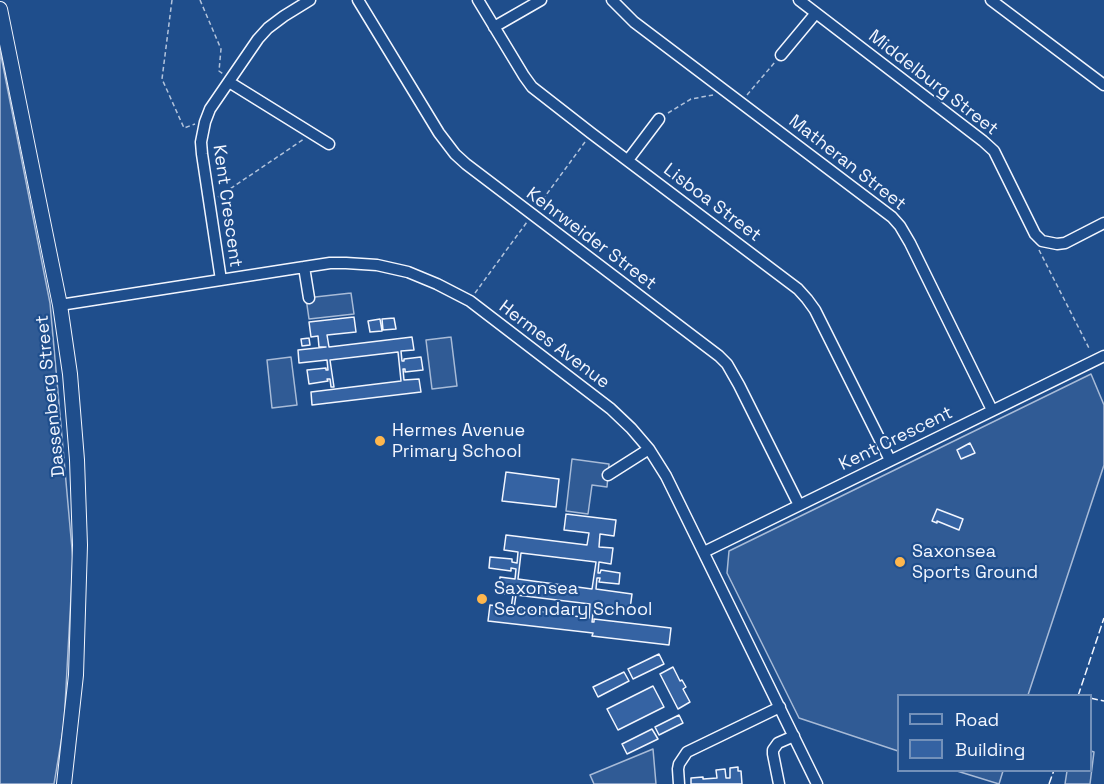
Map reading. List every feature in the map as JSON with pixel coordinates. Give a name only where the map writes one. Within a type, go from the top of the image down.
[{"type":"main road","name":"Dassenberg Street","points":[[0,9],[60,305],[70,374],[80,545],[76,675],[64,784]]},
{"type":"street","name":"Kent Crescent","points":[[221,280],[201,142],[205,122],[210,109],[258,39],[284,16],[310,0]]},
{"type":"street","name":"Kehrweider Street","points":[[358,0],[439,133],[455,154],[727,364],[799,505]]},
{"type":"street","name":"Lisboa Street","points":[[478,0],[532,87],[798,289],[807,299],[815,310],[890,460]]},
{"type":"street","points":[[494,27],[541,0]]},
{"type":"street","name":"Matheran Street","points":[[612,0],[634,22],[892,217],[910,243],[992,410]]},
{"type":"street","name":"Middelburg Street","points":[[799,0],[994,151],[1035,234],[1042,242]]},
{"type":"street","points":[[991,0],[1104,85]]},
{"type":"street","points":[[781,55],[816,13]]},
{"type":"street","points":[[229,82],[329,144]]},
{"type":"street","points":[[628,160],[659,119]]},
{"type":"street","points":[[1042,242],[1065,243],[1104,223]]},
{"type":"street","name":"Hermes Avenue","points":[[60,305],[330,263],[377,266],[408,272],[437,284],[470,302],[611,409],[649,449],[666,476],[817,784]]},
{"type":"street","points":[[304,267],[309,298]]},
{"type":"street","name":"Kent Crescent","points":[[704,552],[1099,358]]},
{"type":"street","points":[[608,475],[649,449]]},
{"type":"street","points":[[679,784],[679,764],[687,752],[780,707]]},
{"type":"street","points":[[779,784],[773,750],[778,743],[794,736]]},
{"type":"path","points":[[172,0],[162,79],[184,128],[205,122]]},
{"type":"path","points":[[200,0],[221,49],[219,71],[229,82]]},
{"type":"path","points":[[209,199],[221,196],[313,132]]},
{"type":"path","points":[[1042,242],[1038,249],[1099,358]]},
{"type":"shaded area","points":[[0,51],[50,303],[73,560],[64,724],[54,784],[0,784]]},
{"type":"shaded area","points":[[351,293],[354,314],[309,319],[306,298]]},
{"type":"shaded area","points":[[451,337],[457,386],[432,389],[426,340]]},
{"type":"shaded area","points":[[291,357],[297,405],[272,408],[267,360]]},
{"type":"shaded area","name":"Saxonsea Sports Ground","points":[[1091,374],[1104,405],[1104,465],[1028,694],[897,694],[897,751],[799,718],[727,573],[729,551]]},
{"type":"shaded area","points":[[572,459],[609,464],[607,487],[592,485],[588,514],[566,511]]},
{"type":"shaded area","points":[[653,749],[656,784],[594,784],[590,775]]},
{"type":"shaded area","points":[[960,772],[1003,772],[999,784]]},
{"type":"shaded area","points":[[1067,772],[1092,772],[1090,784],[1065,784]]},
{"type":"building","points":[[354,317],[356,332],[327,335],[329,347],[412,337],[414,350],[401,351],[402,361],[421,357],[423,370],[405,372],[403,369],[404,380],[419,379],[421,392],[312,405],[311,392],[401,381],[398,352],[330,360],[334,387],[331,387],[330,379],[309,384],[307,370],[326,368],[328,370],[327,360],[299,363],[298,350],[326,347],[319,347],[318,336],[311,337],[309,322]]},
{"type":"building","points":[[394,318],[396,329],[383,330],[382,319]]},
{"type":"building","points":[[380,319],[382,331],[370,332],[368,321]]},
{"type":"building","points":[[309,338],[310,345],[302,346],[301,339]]},
{"type":"building","points":[[970,443],[975,453],[961,459],[957,450]]},
{"type":"building","points":[[506,472],[559,479],[556,507],[502,501]]},
{"type":"building","points":[[937,509],[963,519],[959,530],[932,521]]},
{"type":"building","points":[[566,514],[616,520],[614,536],[600,534],[599,547],[613,548],[611,564],[599,562],[598,573],[601,570],[620,573],[619,584],[599,582],[600,578],[597,578],[596,589],[632,594],[630,609],[594,605],[592,622],[594,619],[671,628],[669,645],[592,636],[593,633],[488,621],[490,605],[511,608],[513,595],[498,593],[500,577],[515,579],[516,569],[511,568],[511,571],[489,568],[490,557],[512,559],[512,562],[517,563],[518,552],[504,550],[506,535],[587,545],[589,533],[564,530]],"holes":[[[521,553],[596,562],[592,589],[518,579]],[[516,595],[590,604],[589,618],[514,608]]]},
{"type":"building","points":[[659,654],[664,664],[633,679],[628,669]]},
{"type":"building","points":[[673,667],[686,687],[683,689],[690,702],[678,709],[660,674]]},
{"type":"building","points":[[624,672],[629,681],[598,697],[593,687]]},
{"type":"building","points":[[653,686],[664,707],[618,730],[607,709]]},
{"type":"building","points":[[679,715],[683,723],[659,735],[655,727]]},
{"type":"building","points":[[652,729],[658,739],[627,754],[622,744]]},
{"type":"building","points":[[738,767],[738,771],[741,771],[742,784],[691,784],[691,778],[717,778],[716,770],[725,769],[726,778],[730,778],[730,768]]},
{"type":"fence","points":[[1079,694],[1104,618]]},
{"type":"fence","points":[[1092,698],[1104,701]]},
{"type":"fence","points":[[1049,784],[1053,772]]},
{"type":"place","name":"Hermes Avenue Primary School","points":[[380,441]]},
{"type":"place","name":"Saxonsea Sports Ground","points":[[900,562]]},
{"type":"place","name":"Saxonsea Secondary School","points":[[482,599]]}]
